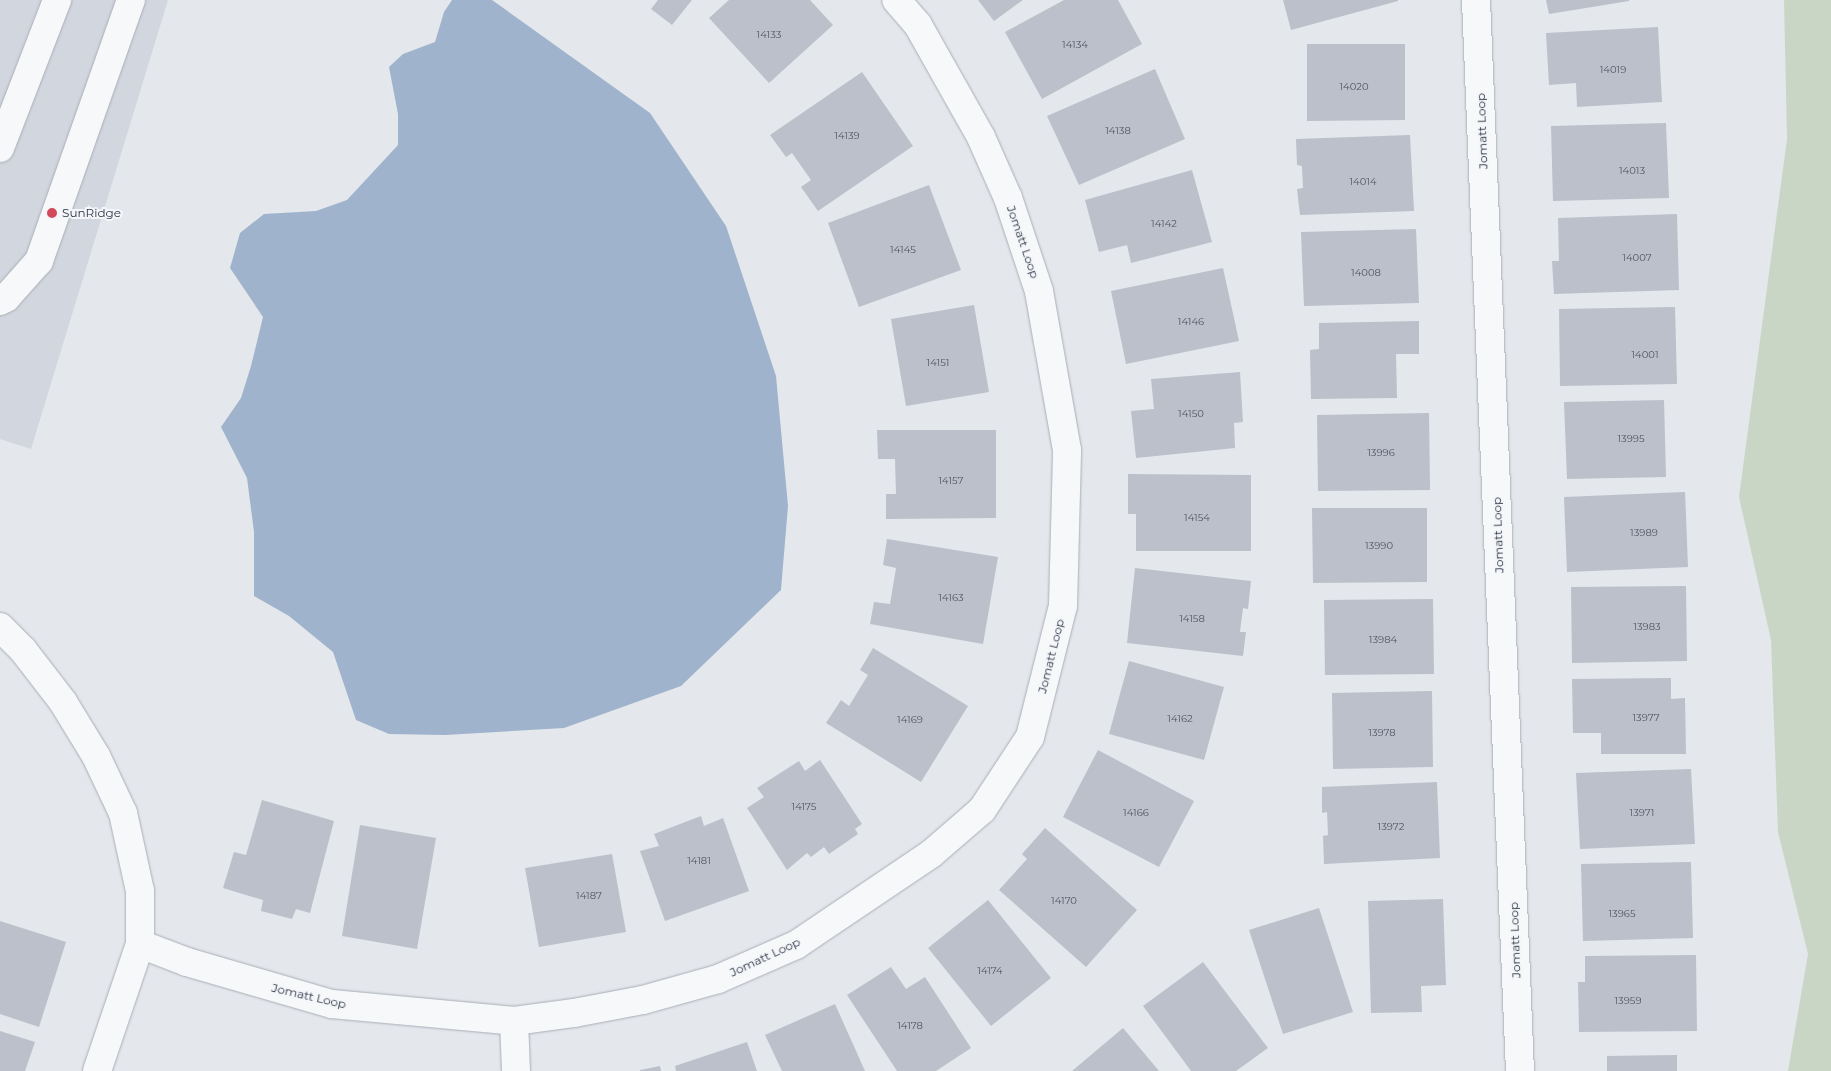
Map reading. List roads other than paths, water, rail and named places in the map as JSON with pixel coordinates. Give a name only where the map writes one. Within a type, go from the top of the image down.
[{"type":"street","points":[[0,148],[57,0]]},
{"type":"street","points":[[0,301],[6,298],[40,261],[130,0]]},
{"type":"street","name":"Jomatt Loop","points":[[140,944],[187,962],[332,1004],[514,1021],[574,1013],[643,1000],[718,979],[796,945],[931,854],[982,810],[1030,737],[1064,606],[1067,450],[1039,291],[1008,198],[982,137],[918,26],[896,0]]},
{"type":"street","name":"Jomatt Loop","points":[[1476,0],[1520,1071]]},
{"type":"street","points":[[0,627],[23,650],[63,702],[96,756],[123,813],[140,891],[140,944],[97,1071]]},
{"type":"street","points":[[514,1021],[516,1071]]},
{"type":"water","points":[[452,0],[492,0],[650,113],[726,226],[776,376],[788,506],[781,590],[681,686],[564,728],[445,735],[389,734],[356,720],[333,652],[289,616],[254,596],[254,532],[247,478],[221,427],[241,398],[263,317],[230,268],[240,233],[264,214],[316,211],[347,200],[398,145],[398,114],[389,67],[403,54],[435,42],[444,12]]},
{"type":"place","name":"SunRidge","points":[[52,213]]}]
